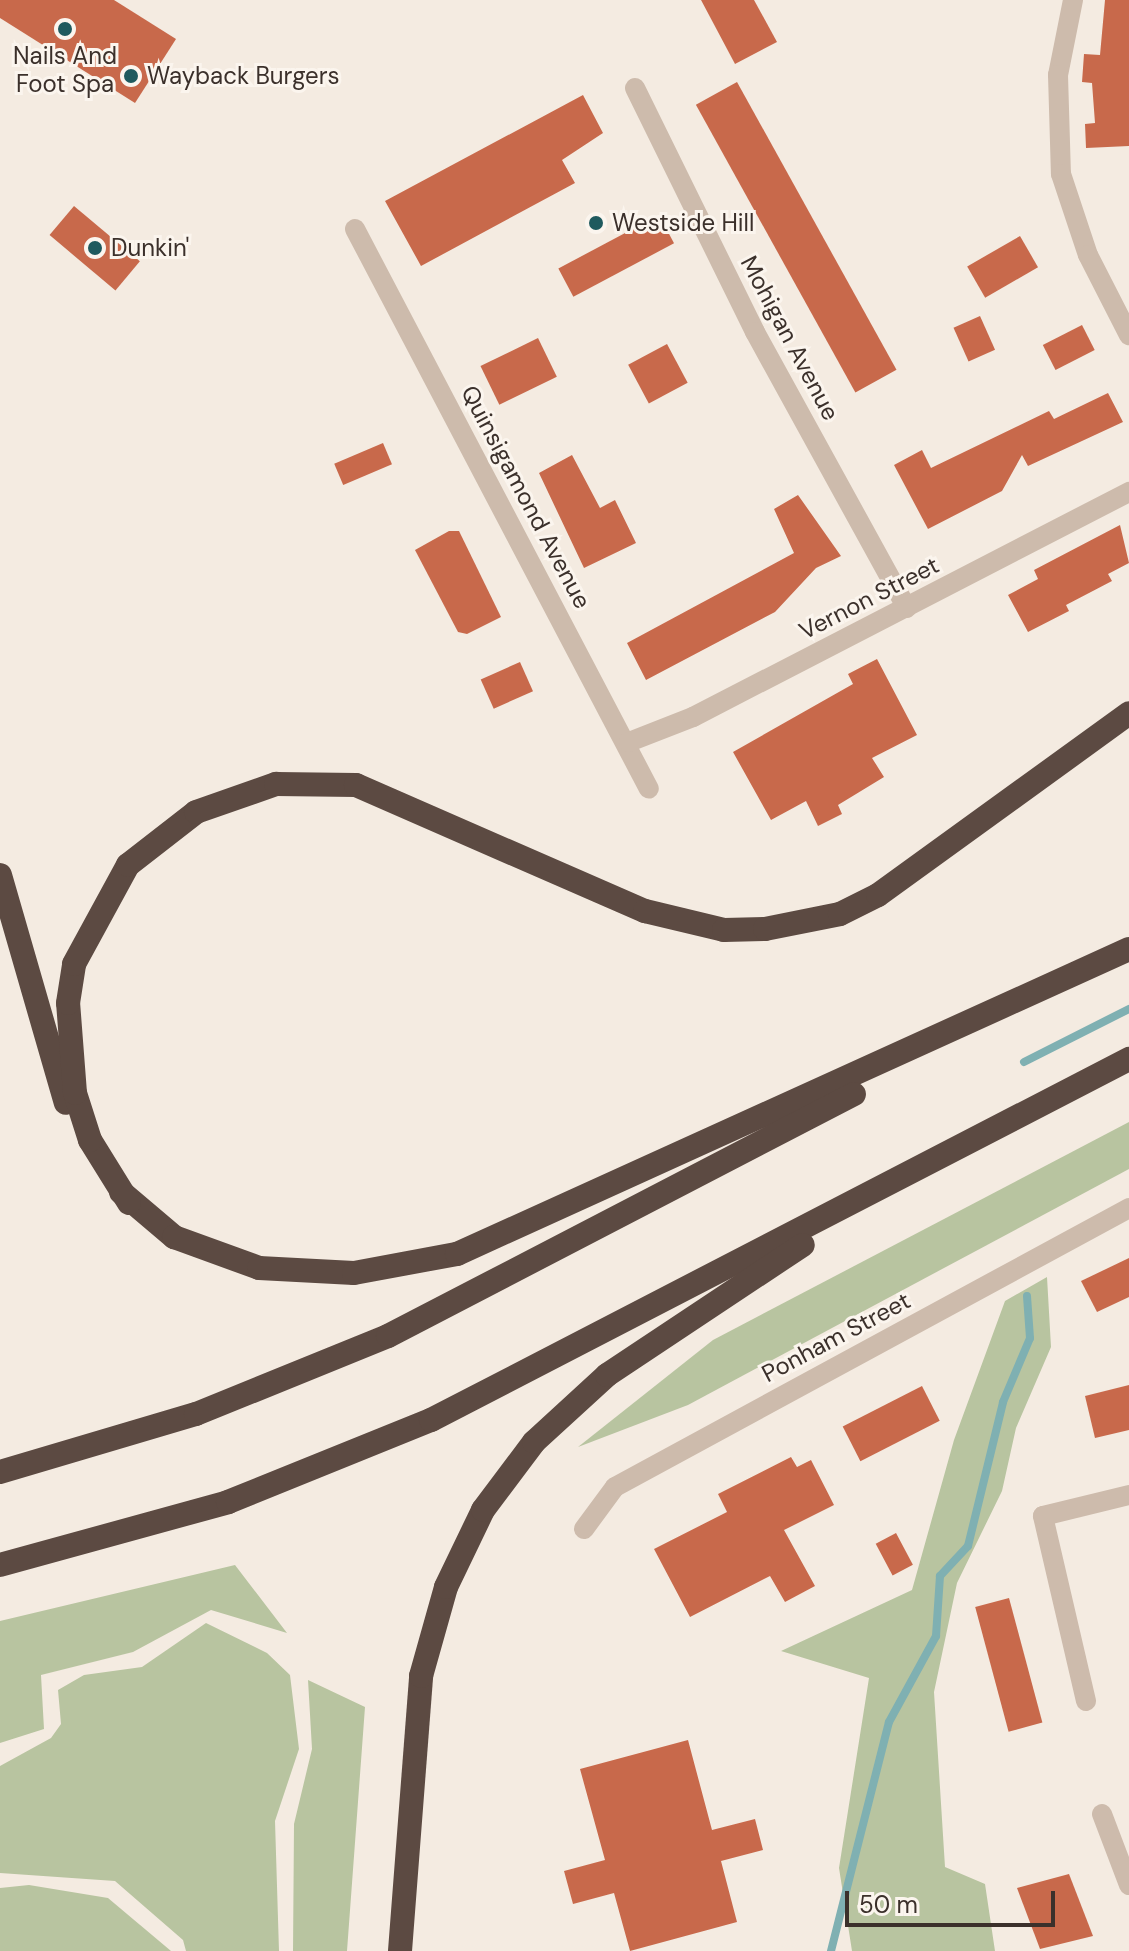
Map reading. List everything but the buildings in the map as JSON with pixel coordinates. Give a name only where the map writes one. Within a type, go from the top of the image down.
[{"type":"highway","points":[[129,1203],[90,1140],[75,1093],[72,977],[87,931],[128,865],[196,812],[276,784],[356,785],[645,911],[724,930],[765,929],[840,914],[878,895],[1129,713]]},
{"type":"highway","points":[[0,875],[64,1100],[129,1203],[174,1237],[259,1268],[354,1273],[457,1254],[1129,949]]},
{"type":"highway","points":[[0,1472],[196,1414],[388,1336],[1129,949]]},
{"type":"highway","points":[[0,1565],[125,1535],[330,1464],[532,1370],[1129,1059]]},
{"type":"highway","points":[[400,1951],[421,1676],[446,1587],[499,1486],[534,1442],[607,1375],[924,1166]]},
{"type":"street","points":[[1073,0],[1058,75],[1061,174],[1088,255],[1129,335]]},
{"type":"street","name":"Mohigan Avenue","points":[[635,88],[755,332],[907,608]]},
{"type":"street","name":"Quinsigamond Avenue","points":[[355,229],[629,742],[649,789]]},
{"type":"street","name":"Vernon Street","points":[[629,742],[907,608],[1129,492]]},
{"type":"street","name":"Ponham Street","points":[[584,1529],[615,1487],[1129,1208]]},
{"type":"street","points":[[1086,1701],[1043,1516],[1129,1495]]},
{"type":"street","points":[[1102,1814],[1129,1885]]},
{"type":"green space","points":[[1129,1122],[1129,1169],[688,1405],[578,1447],[713,1340]]},
{"type":"green space","points":[[1047,1277],[1051,1347],[1016,1428],[1002,1491],[957,1583],[934,1692],[945,1867],[985,1884],[995,1951],[852,1951],[839,1868],[869,1678],[781,1651],[912,1590],[954,1440],[1005,1301]]},
{"type":"green space","points":[[235,1565],[287,1633],[211,1610],[133,1652],[41,1675],[44,1729],[0,1743],[0,1621]]},
{"type":"green space","points":[[206,1623],[267,1653],[290,1675],[299,1749],[275,1821],[279,1951],[186,1951],[183,1940],[115,1881],[0,1873],[0,1766],[51,1738],[61,1724],[58,1690],[84,1675],[142,1667]]},
{"type":"green space","points":[[308,1680],[365,1707],[347,1951],[293,1951],[294,1824],[312,1749]]},
{"type":"green space","points":[[29,1885],[108,1898],[171,1951],[0,1951],[0,1888]]},
{"type":"waterway","points":[[1024,1062],[1129,1009]]},
{"type":"waterway","points":[[831,1951],[889,1722],[936,1636],[940,1576],[968,1546],[1003,1402],[1030,1338],[1027,1296]]},
{"type":"place","name":"Nails And Foot Spa","points":[[65,29]]},
{"type":"place","name":"Wayback Burgers","points":[[131,76]]},
{"type":"place","name":"Westside Hill","points":[[596,223]]},
{"type":"place","name":"Dunkin'","points":[[95,248]]}]
